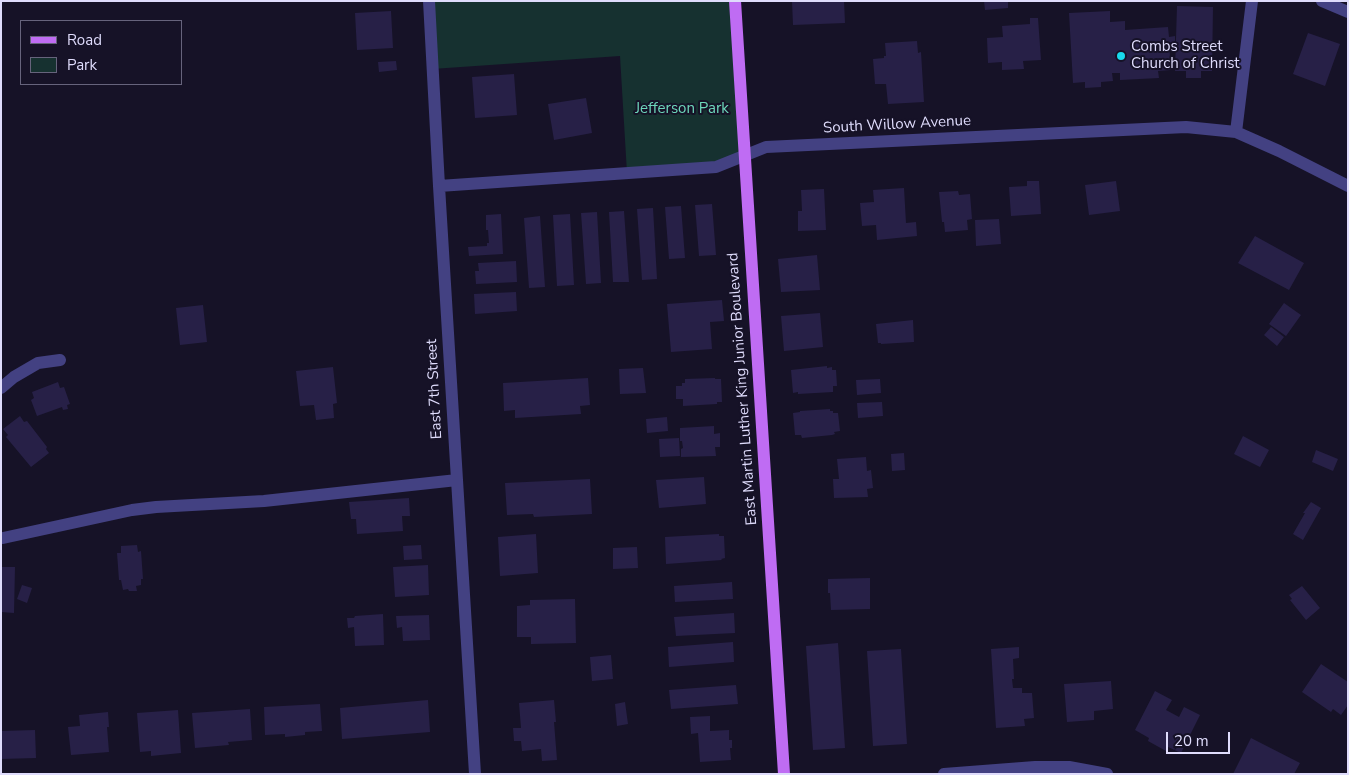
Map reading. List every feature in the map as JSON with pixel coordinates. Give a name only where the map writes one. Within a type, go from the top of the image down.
[{"type":"main road","name":"East Martin Luther King Junior Boulevard","points":[[735,1],[784,774]]},
{"type":"street","name":"East 7th Street","points":[[428,1],[475,774]]},
{"type":"street","points":[[1236,132],[1252,1]]},
{"type":"street","points":[[1322,1],[1348,12]]},
{"type":"street","name":"South Willow Avenue","points":[[439,186],[716,167],[766,147],[1186,127],[1236,132],[1280,151],[1348,186]]},
{"type":"street","points":[[1,388],[14,377],[38,363],[60,360]]},
{"type":"street","points":[[3,538],[132,510],[264,501],[457,480]]},
{"type":"street","points":[[944,774],[1035,767],[1068,767],[1107,774]]},
{"type":"green space","name":"Jefferson Park","points":[[429,1],[735,1],[744,156],[716,167],[627,173],[620,56],[432,69]]},
{"type":"building","points":[[792,1],[844,1],[845,23],[793,25]]},
{"type":"building","points":[[984,1],[1008,1],[1008,8],[985,10]]},
{"type":"building","points":[[1177,6],[1213,7],[1212,71],[1201,71],[1201,78],[1186,78],[1186,71],[1175,71]]},
{"type":"building","points":[[391,11],[393,48],[357,50],[355,13]]},
{"type":"building","name":"Combs Street Church of Christ","points":[[1110,11],[1110,22],[1125,21],[1125,30],[1168,27],[1169,37],[1175,36],[1175,42],[1169,43],[1171,70],[1158,71],[1159,78],[1120,80],[1120,73],[1112,73],[1113,81],[1101,82],[1101,87],[1085,88],[1085,82],[1073,83],[1069,13]]},
{"type":"building","points":[[1030,18],[1038,18],[1041,60],[1023,61],[1024,69],[1002,70],[1002,62],[988,63],[987,38],[1003,37],[1002,26],[1030,24]]},
{"type":"building","points":[[1308,33],[1340,44],[1325,86],[1293,74]]},
{"type":"building","points":[[917,41],[918,53],[921,52],[924,102],[888,104],[886,84],[875,84],[873,59],[886,56],[885,43]]},
{"type":"building","points":[[396,61],[397,70],[379,72],[378,62]]},
{"type":"building","points":[[514,74],[517,115],[475,118],[472,77]]},
{"type":"building","points":[[586,98],[592,133],[554,140],[548,104]]},
{"type":"building","points":[[1027,181],[1039,181],[1041,214],[1011,216],[1009,187],[1027,186]]},
{"type":"building","points":[[1116,181],[1120,211],[1089,215],[1085,185]]},
{"type":"building","points":[[904,188],[906,223],[916,222],[917,236],[877,240],[876,225],[862,226],[860,203],[874,202],[873,190]]},
{"type":"building","points":[[824,189],[826,230],[798,231],[798,211],[802,211],[801,190]]},
{"type":"building","points":[[958,191],[959,195],[970,194],[972,219],[967,220],[968,230],[945,232],[939,192]]},
{"type":"building","points":[[712,204],[716,255],[699,256],[695,205]]},
{"type":"building","points":[[681,206],[685,258],[669,259],[665,207]]},
{"type":"building","points":[[653,208],[657,279],[642,280],[637,209]]},
{"type":"building","points":[[624,211],[629,282],[613,282],[609,212]]},
{"type":"building","points":[[597,212],[601,283],[586,284],[581,213]]},
{"type":"building","points":[[501,214],[503,254],[469,256],[468,247],[487,246],[487,243],[489,243],[488,230],[486,230],[486,215]]},
{"type":"building","points":[[570,214],[574,285],[557,286],[553,215]]},
{"type":"building","points":[[540,216],[545,287],[529,288],[524,218]]},
{"type":"building","points":[[999,219],[1001,244],[976,246],[975,220]]},
{"type":"building","points":[[1255,236],[1304,263],[1289,290],[1238,263]]},
{"type":"building","points":[[817,255],[820,290],[781,292],[778,259]]},
{"type":"building","points":[[516,261],[517,282],[476,284],[475,271],[479,271],[478,263]]},
{"type":"building","points":[[516,292],[517,311],[475,314],[474,294]]},
{"type":"building","points":[[722,300],[724,321],[710,322],[712,349],[671,352],[667,304]]},
{"type":"building","points":[[1284,303],[1301,315],[1286,336],[1269,324]]},
{"type":"building","points":[[203,305],[207,342],[180,345],[176,308]]},
{"type":"building","points":[[820,313],[823,347],[784,351],[781,316]]},
{"type":"building","points":[[913,320],[914,342],[878,343],[876,324]]},
{"type":"building","points":[[1271,327],[1284,337],[1277,346],[1264,335]]},
{"type":"building","points":[[827,366],[827,368],[832,367],[832,370],[836,370],[837,386],[833,386],[833,392],[793,393],[791,370]]},
{"type":"building","points":[[333,367],[337,403],[333,404],[334,418],[316,420],[314,405],[300,406],[296,371]]},
{"type":"building","points":[[643,368],[646,393],[620,394],[619,369]]},
{"type":"building","points":[[588,378],[590,405],[580,406],[581,414],[515,418],[515,410],[504,411],[503,383]]},
{"type":"building","points":[[685,379],[721,379],[722,402],[683,406],[683,399],[676,399],[676,386],[682,386],[682,383],[685,383]]},
{"type":"building","points":[[880,379],[881,393],[857,395],[856,380]]},
{"type":"building","points":[[58,382],[60,388],[64,387],[70,404],[67,405],[68,409],[63,410],[62,407],[37,416],[31,400],[34,398],[32,392]]},
{"type":"building","points":[[882,402],[883,416],[858,418],[857,403]]},
{"type":"building","points":[[830,409],[833,413],[838,413],[840,431],[834,432],[835,434],[832,435],[802,438],[801,435],[795,435],[793,413]]},
{"type":"building","points":[[20,416],[24,422],[27,421],[47,447],[46,449],[49,453],[31,467],[6,437],[8,435],[3,429]]},
{"type":"building","points":[[667,417],[668,431],[647,433],[646,419]]},
{"type":"building","points":[[714,426],[714,434],[720,433],[720,447],[715,447],[716,456],[681,457],[681,449],[683,448],[682,441],[680,441],[680,428]]},
{"type":"building","points":[[1243,436],[1269,450],[1260,467],[1234,454]]},
{"type":"building","points":[[679,438],[680,456],[660,457],[659,439]]},
{"type":"building","points":[[1316,450],[1338,459],[1333,471],[1312,462]]},
{"type":"building","points":[[904,453],[905,470],[892,471],[891,454]]},
{"type":"building","points":[[866,457],[867,471],[871,470],[873,488],[867,489],[868,497],[834,498],[833,479],[839,479],[837,459]]},
{"type":"building","points":[[704,477],[706,504],[659,508],[656,480]]},
{"type":"building","points":[[590,479],[592,514],[534,517],[533,514],[507,515],[505,483]]},
{"type":"building","points":[[409,498],[410,516],[402,516],[403,531],[357,534],[356,519],[351,519],[349,502]]},
{"type":"building","points":[[1311,502],[1321,508],[1303,540],[1293,534],[1305,513],[1303,513]]},
{"type":"building","points":[[536,534],[538,573],[500,576],[498,537]]},
{"type":"building","points":[[719,534],[719,536],[724,536],[725,558],[722,560],[666,564],[665,537]]},
{"type":"building","points":[[137,545],[138,552],[141,551],[143,579],[141,579],[141,585],[136,586],[137,591],[123,590],[121,580],[119,580],[117,553],[121,553],[121,546]]},
{"type":"building","points":[[421,545],[422,559],[404,560],[403,546]]},
{"type":"building","points":[[637,547],[638,568],[613,569],[613,548]]},
{"type":"building","points":[[428,565],[429,595],[395,597],[393,567]]},
{"type":"building","points":[[1,567],[15,567],[14,613],[1,612]]},
{"type":"building","points":[[870,578],[870,609],[831,610],[828,579]]},
{"type":"building","points":[[732,582],[733,599],[675,602],[674,586]]},
{"type":"building","points":[[22,585],[32,588],[27,603],[17,599]]},
{"type":"building","points":[[1302,586],[1320,608],[1306,620],[1290,600],[1292,599],[1289,595]]},
{"type":"building","points":[[575,599],[576,643],[531,644],[531,637],[517,637],[517,606],[530,605],[530,600]]},
{"type":"building","points":[[734,613],[735,633],[676,636],[674,617]]},
{"type":"building","points":[[383,614],[384,645],[355,646],[354,627],[348,628],[347,618]]},
{"type":"building","points":[[429,615],[430,640],[403,641],[402,627],[397,628],[396,616]]},
{"type":"building","points":[[733,642],[734,662],[669,667],[668,647]]},
{"type":"building","points":[[838,643],[845,748],[813,750],[806,646]]},
{"type":"building","points":[[1019,647],[1019,658],[1013,659],[1013,688],[1022,688],[1022,693],[1032,693],[1034,718],[1024,719],[1025,726],[996,728],[991,649]]},
{"type":"building","points":[[901,649],[907,744],[873,746],[867,651]]},
{"type":"building","points":[[611,655],[613,679],[592,681],[590,657]]},
{"type":"building","points":[[1321,664],[1348,682],[1348,705],[1341,715],[1333,709],[1331,712],[1302,692]]},
{"type":"building","points":[[1111,681],[1113,709],[1094,711],[1094,720],[1067,722],[1064,684]]},
{"type":"building","points":[[736,685],[738,704],[671,709],[669,690]]},
{"type":"building","points":[[1155,691],[1172,700],[1166,710],[1179,717],[1184,707],[1200,715],[1181,753],[1168,747],[1166,751],[1148,741],[1149,738],[1135,730]]},
{"type":"building","points":[[428,700],[430,732],[342,739],[340,708]]},
{"type":"building","points":[[554,700],[557,760],[542,761],[541,749],[522,751],[521,741],[514,741],[513,728],[521,728],[519,703]]},
{"type":"building","points":[[625,702],[628,724],[617,726],[615,704]]},
{"type":"building","points":[[320,704],[322,731],[305,732],[305,735],[285,737],[285,734],[265,735],[264,707]]},
{"type":"building","points":[[250,709],[252,740],[228,742],[229,745],[195,748],[192,713]]},
{"type":"building","points":[[178,710],[181,753],[151,756],[151,751],[140,752],[137,713]]},
{"type":"building","points":[[108,712],[109,752],[71,755],[68,727],[80,726],[79,715]]},
{"type":"building","points":[[710,716],[710,731],[729,730],[729,740],[732,740],[732,748],[730,748],[731,760],[700,762],[698,733],[691,734],[690,717]]},
{"type":"building","points":[[35,730],[36,758],[1,759],[1,731]]},
{"type":"building","points":[[1251,738],[1300,763],[1294,774],[1233,774]]},
{"type":"place","name":"Combs Street Church of Christ","points":[[1121,56]]}]
